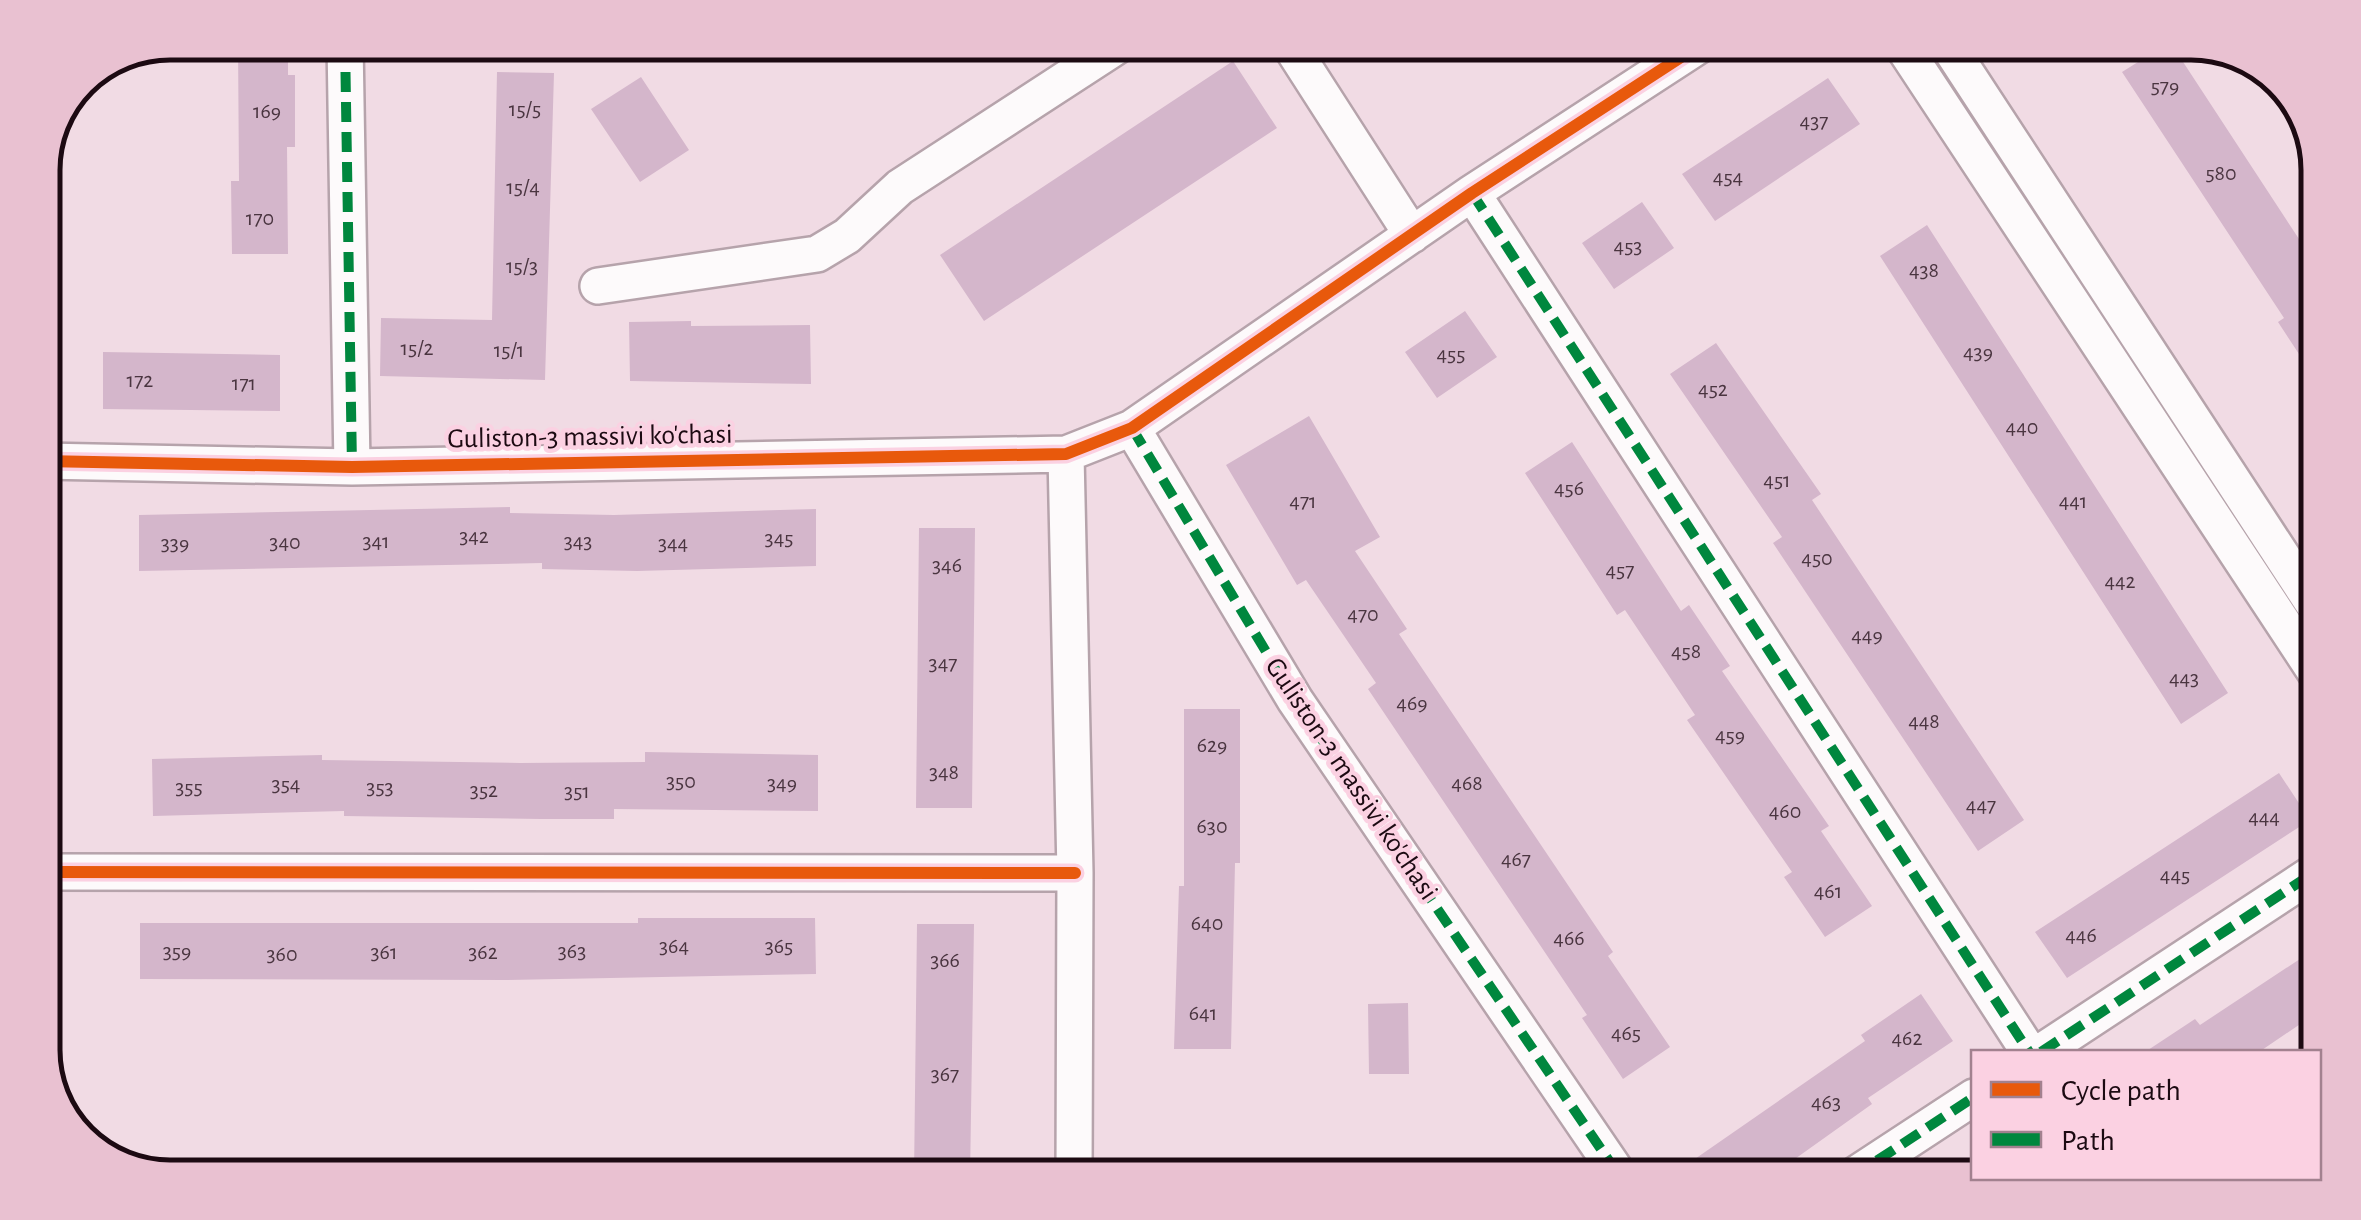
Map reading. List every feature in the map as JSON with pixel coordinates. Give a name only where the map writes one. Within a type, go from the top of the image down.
[{"type":"street","points":[[346,60],[352,467]]},
{"type":"street","points":[[598,286],[817,254],[847,236],[900,187],[1095,60]]},
{"type":"street","points":[[1300,60],[1412,235]]},
{"type":"street","points":[[1132,428],[1472,193],[1676,60]]},
{"type":"street","points":[[1912,60],[2301,650]]},
{"type":"street","points":[[1958,60],[2301,584]]},
{"type":"street","points":[[1472,193],[2028,1050]]},
{"type":"street","name":"Guliston-3 massivi ko'chasi","points":[[60,462],[352,467],[1066,454],[1132,428],[1295,700],[1608,1160]]},
{"type":"street","points":[[1066,454],[1075,873],[1074,1160]]},
{"type":"street","points":[[60,872],[1075,873]]},
{"type":"street","points":[[2044,1050],[2301,881]]},
{"type":"street","points":[[1879,1160],[1971,1099]]},
{"type":"building","points":[[238,60],[288,60],[288,75],[295,75],[295,147],[287,147],[288,254],[232,254],[231,181],[239,181]]},
{"type":"building","points":[[2141,60],[2182,60],[2301,242],[2301,357],[2278,322],[2284,318],[2122,72]]},
{"type":"building","points":[[1233,61],[1277,128],[984,321],[940,255]]},
{"type":"building","points":[[497,72],[554,73],[545,380],[380,376],[381,318],[492,320]]},
{"type":"building","points":[[641,77],[689,150],[640,182],[591,109]]},
{"type":"building","points":[[1828,78],[1860,124],[1715,221],[1682,174]]},
{"type":"building","points":[[1642,202],[1674,248],[1614,289],[1582,243]]},
{"type":"building","points":[[1927,225],[2228,693],[2181,724],[1880,256]]},
{"type":"building","points":[[1465,311],[1497,357],[1437,398],[1405,352]]},
{"type":"building","points":[[691,321],[691,326],[810,325],[811,384],[630,381],[629,322]]},
{"type":"building","points":[[1716,343],[1821,494],[1812,500],[2024,820],[1978,851],[1773,543],[1782,537],[1670,374]]},
{"type":"building","points":[[103,352],[280,355],[280,411],[103,409]]},
{"type":"building","points":[[1309,416],[1380,537],[1355,551],[1407,629],[1399,634],[1613,952],[1608,956],[1670,1047],[1623,1079],[1582,1018],[1587,1015],[1368,689],[1376,683],[1306,580],[1297,585],[1226,465]]},
{"type":"building","points":[[1572,442],[1681,611],[1689,605],[1730,666],[1722,671],[1829,826],[1821,831],[1872,906],[1825,937],[1784,877],[1792,872],[1687,720],[1695,715],[1625,610],[1617,615],[1525,473]]},
{"type":"building","points":[[510,507],[510,513],[614,515],[816,509],[816,566],[637,571],[542,569],[542,563],[139,571],[139,515]]},
{"type":"building","points":[[919,528],[975,528],[972,808],[916,808]]},
{"type":"building","points":[[1184,709],[1240,709],[1240,863],[1235,863],[1231,1049],[1174,1049],[1179,886],[1184,886]]},
{"type":"building","points":[[645,752],[818,755],[818,811],[614,809],[614,819],[344,816],[344,811],[153,816],[152,759],[322,755],[322,760],[645,762]]},
{"type":"building","points":[[2279,773],[2301,806],[2301,826],[2067,978],[2035,932]]},
{"type":"building","points":[[638,918],[815,918],[816,974],[507,980],[140,979],[140,923],[638,923]]},
{"type":"building","points":[[917,924],[974,924],[970,1160],[914,1160]]},
{"type":"building","points":[[2301,958],[2301,1024],[2262,1050],[2148,1050],[2195,1019],[2200,1025]]},
{"type":"building","points":[[1921,994],[1953,1041],[1868,1098],[1872,1104],[1793,1160],[1693,1160],[1865,1041],[1861,1035]]},
{"type":"building","points":[[1408,1003],[1409,1074],[1369,1074],[1368,1004]]},
{"type":"marked path","points":[[345,60],[352,467]]},
{"type":"marked path","points":[[1472,193],[2028,1050]]},
{"type":"marked path","points":[[1132,428],[1295,700],[1608,1160]]},
{"type":"marked path","points":[[2044,1050],[2301,881]]},
{"type":"marked path","points":[[1878,1160],[1971,1099]]},
{"type":"cycle path","points":[[60,461],[352,467],[1066,454],[1132,428],[1472,193],[1676,60]]},
{"type":"cycle path","points":[[60,872],[1075,873]]}]
